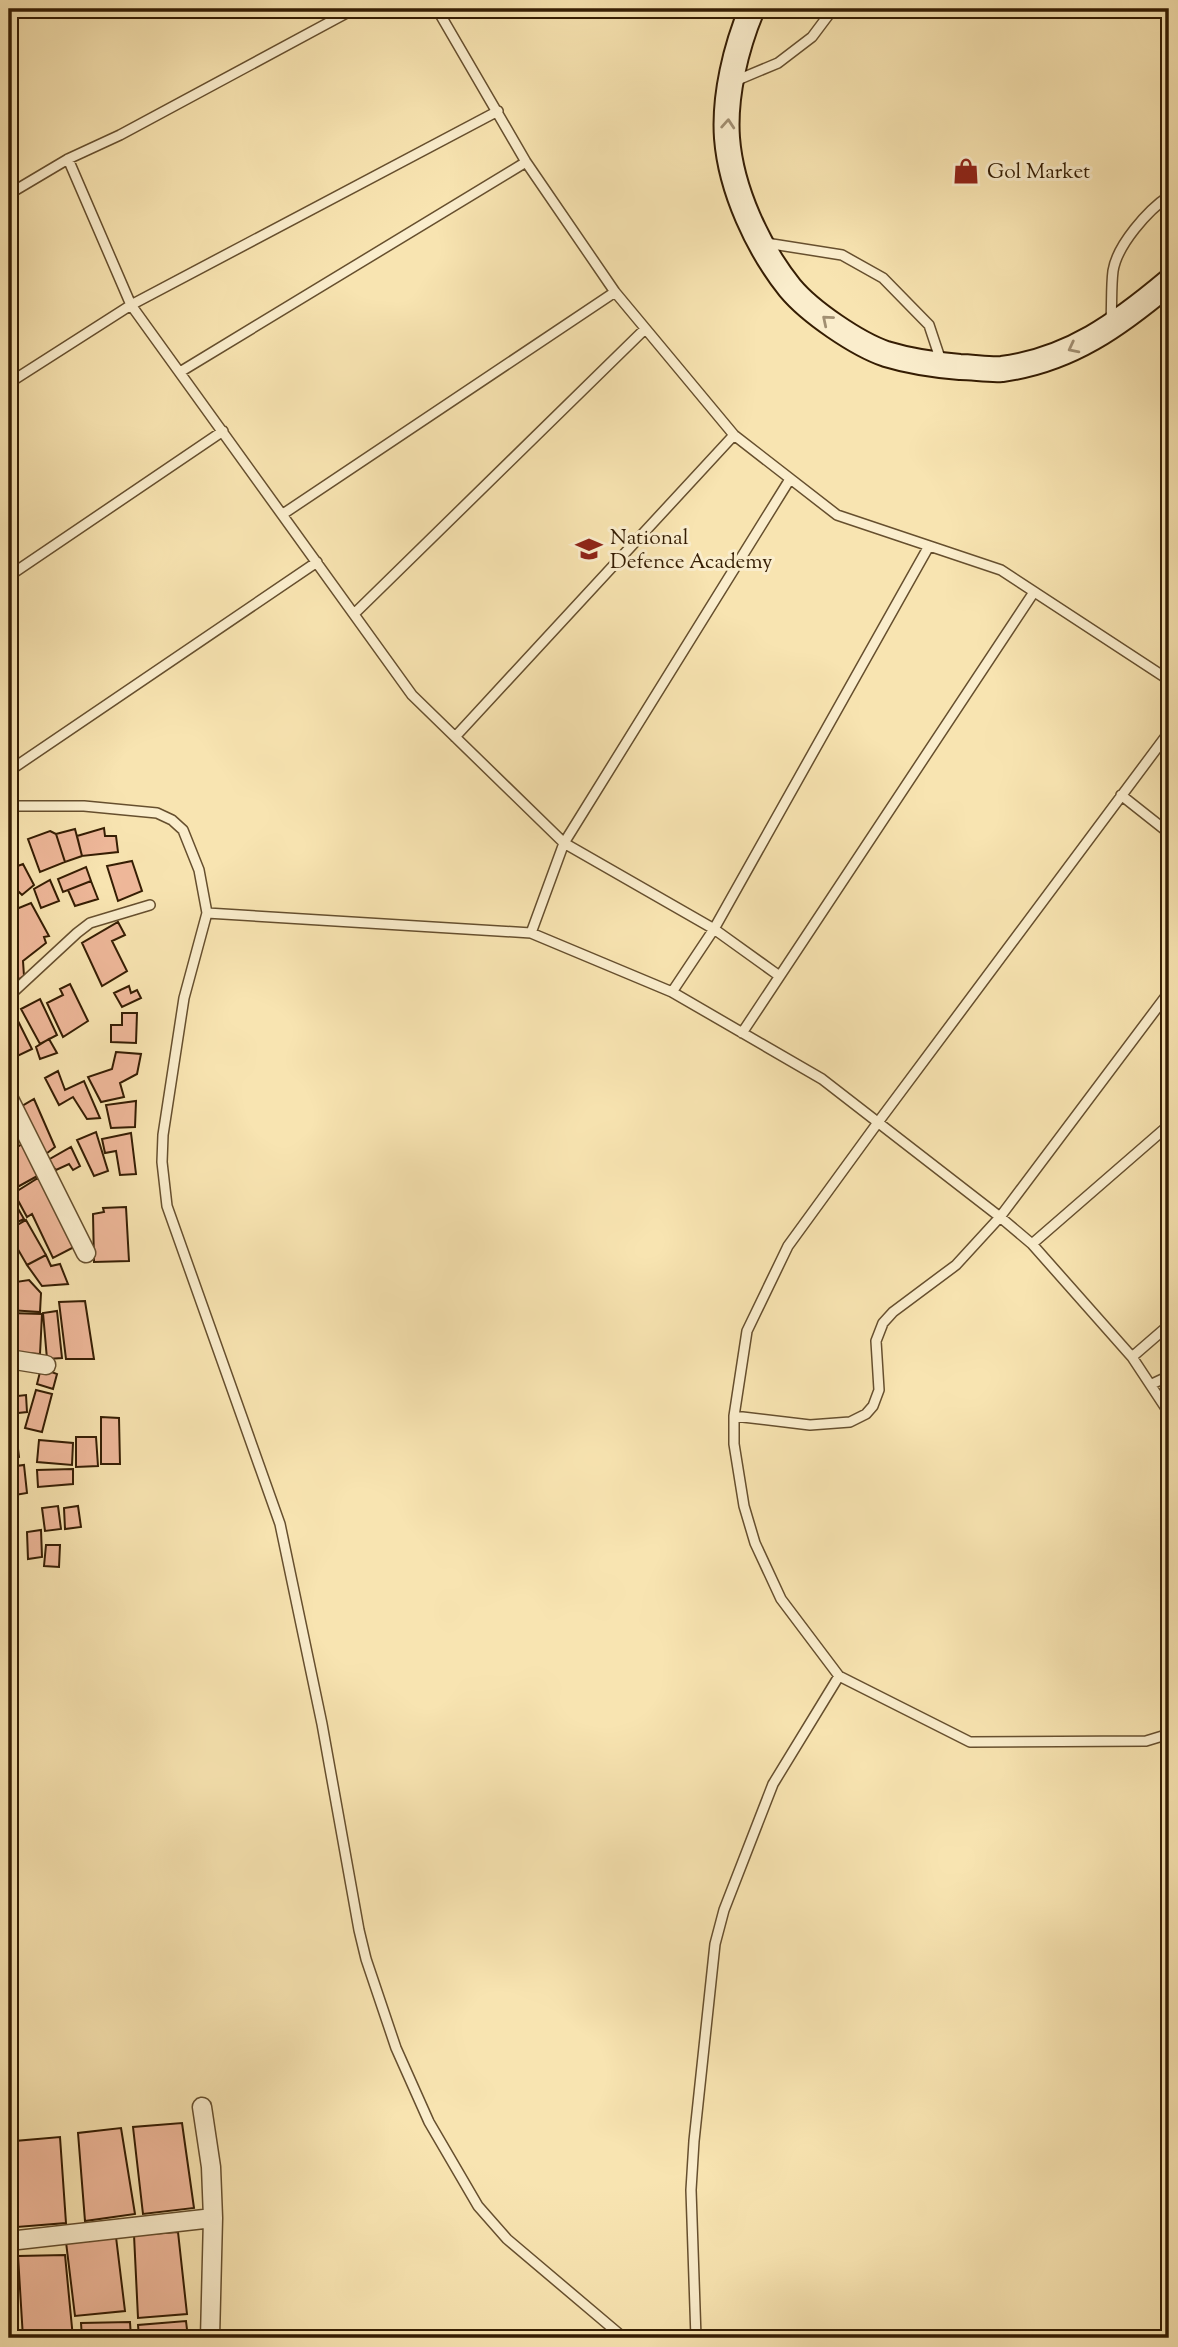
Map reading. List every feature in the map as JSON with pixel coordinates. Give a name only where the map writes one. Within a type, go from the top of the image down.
[{"type":"street","points":[[752,9],[741,36],[730,83],[727,138],[736,191],[760,242],[791,289],[835,327],[886,354],[943,366],[1001,369],[1058,355],[1111,328],[1169,282]]},
{"type":"street","points":[[9,1099],[86,1253]]},
{"type":"street","points":[[9,1359],[46,1365]]},
{"type":"street","points":[[202,2106],[211,2167],[213,2218],[210,2338]]},
{"type":"street","points":[[9,2241],[213,2218]]},
{"type":"lane","points":[[9,194],[68,159],[120,135],[354,9]]},
{"type":"lane","points":[[437,9],[526,162],[615,292],[734,435],[837,515],[1000,570],[1169,680]]},
{"type":"lane","points":[[730,83],[779,63],[812,37],[833,9]]},
{"type":"lane","points":[[9,383],[131,304],[498,111]]},
{"type":"lane","points":[[68,159],[131,304],[412,695],[564,843],[714,929],[778,975]]},
{"type":"lane","points":[[180,372],[526,162]]},
{"type":"lane","points":[[1111,328],[1114,268],[1132,232],[1160,202],[1169,197]]},
{"type":"lane","points":[[760,242],[842,256],[883,278],[929,325],[943,366]]},
{"type":"lane","points":[[283,514],[615,292]]},
{"type":"lane","points":[[354,614],[645,329]]},
{"type":"lane","points":[[9,576],[223,431]]},
{"type":"lane","points":[[455,737],[734,435]]},
{"type":"lane","points":[[531,933],[564,843],[790,479]]},
{"type":"lane","points":[[672,992],[714,929],[929,546]]},
{"type":"lane","points":[[9,771],[317,562]]},
{"type":"lane","points":[[742,1032],[1034,592]]},
{"type":"lane","points":[[1169,732],[878,1121],[789,1246],[747,1331],[734,1416],[734,1444],[744,1506],[755,1543],[781,1599],[839,1676],[970,1742],[1146,1741],[1169,1734]]},
{"type":"lane","points":[[1121,795],[1169,833]]},
{"type":"lane","points":[[9,806],[108,808],[157,813],[172,820],[183,830],[199,870],[207,913],[184,998],[163,1135],[162,1161],[167,1206],[280,1524],[366,1959],[396,2048],[429,2122],[478,2206],[507,2239],[624,2338]]},
{"type":"lane","points":[[9,996],[90,923],[149,905]]},
{"type":"lane","points":[[207,913],[531,933],[672,992],[822,1079],[1032,1244],[1132,1357],[1169,1413]]},
{"type":"lane","points":[[734,1416],[810,1425],[850,1422],[866,1414],[873,1406],[879,1390],[877,1341],[883,1323],[956,1265],[1000,1217],[1169,992]]},
{"type":"lane","points":[[1032,1244],[1169,1125]]},
{"type":"lane","points":[[1132,1357],[1169,1325]]},
{"type":"lane","points":[[1152,1384],[1169,1376]]},
{"type":"lane","points":[[696,2338],[691,2190],[715,1944],[724,1910],[773,1784],[839,1676]]},
{"type":"building","points":[[104,828],[105,836],[116,836],[118,852],[82,856],[77,836]]},
{"type":"building","points":[[75,829],[82,856],[65,862],[56,834]]},
{"type":"building","points":[[50,831],[56,834],[65,862],[40,872],[28,839]]},
{"type":"building","points":[[9,855],[15,867],[23,864],[34,885],[22,895],[18,891],[9,897]]},
{"type":"building","points":[[132,861],[142,891],[118,901],[107,866]]},
{"type":"building","points":[[86,867],[91,881],[63,892],[58,879]]},
{"type":"building","points":[[50,880],[59,901],[41,908],[34,889]]},
{"type":"building","points":[[91,881],[98,899],[75,906],[68,890]]},
{"type":"building","points":[[31,903],[49,936],[44,937],[46,943],[23,961],[24,976],[14,982],[9,970],[9,912]]},
{"type":"building","points":[[118,922],[125,935],[112,941],[127,971],[102,986],[82,943]]},
{"type":"building","points":[[70,984],[88,1021],[63,1037],[47,1003],[63,995],[60,989]]},
{"type":"building","points":[[129,986],[131,993],[137,990],[141,998],[122,1007],[114,993]]},
{"type":"building","points":[[40,999],[57,1035],[40,1044],[21,1009]]},
{"type":"building","points":[[122,1013],[137,1013],[136,1043],[111,1042],[111,1025],[122,1025]]},
{"type":"building","points":[[18,1021],[32,1049],[9,1060],[9,1026]]},
{"type":"building","points":[[49,1039],[57,1053],[40,1059],[36,1047]]},
{"type":"building","points":[[116,1052],[141,1054],[137,1074],[120,1083],[124,1097],[101,1102],[88,1077],[112,1069]]},
{"type":"building","points":[[58,1071],[65,1090],[84,1081],[100,1118],[87,1119],[73,1097],[59,1105],[45,1078]]},
{"type":"building","points":[[34,1099],[55,1147],[42,1157],[17,1109]]},
{"type":"building","points":[[136,1101],[135,1127],[111,1128],[106,1105]]},
{"type":"building","points":[[15,1124],[23,1140],[9,1148],[9,1127]]},
{"type":"building","points":[[96,1132],[108,1171],[94,1176],[77,1140]]},
{"type":"building","points":[[131,1133],[136,1174],[120,1175],[116,1151],[105,1153],[102,1139]]},
{"type":"building","points":[[24,1143],[41,1174],[12,1190],[9,1182],[9,1152]]},
{"type":"building","points":[[71,1147],[80,1166],[73,1170],[69,1164],[56,1170],[48,1160]]},
{"type":"building","points":[[38,1178],[46,1186],[76,1246],[53,1258],[32,1214],[27,1217],[14,1193]]},
{"type":"building","points":[[9,1193],[24,1219],[9,1226]]},
{"type":"building","points":[[126,1207],[129,1261],[94,1262],[93,1214],[104,1212],[103,1208]]},
{"type":"building","points":[[26,1220],[46,1255],[27,1265],[9,1234],[9,1230]]},
{"type":"building","points":[[46,1255],[51,1266],[60,1264],[68,1284],[42,1286],[27,1265]]},
{"type":"building","points":[[9,1261],[15,1272],[9,1276]]},
{"type":"building","points":[[29,1280],[41,1293],[40,1312],[9,1310],[9,1283]]},
{"type":"building","points":[[85,1301],[94,1359],[66,1359],[59,1302]]},
{"type":"building","points":[[57,1311],[62,1358],[47,1359],[43,1313]]},
{"type":"building","points":[[9,1313],[42,1314],[40,1354],[9,1352]]},
{"type":"building","points":[[9,1366],[16,1366],[18,1385],[9,1386]]},
{"type":"building","points":[[41,1368],[57,1374],[53,1389],[37,1384]]},
{"type":"building","points":[[36,1390],[52,1394],[42,1432],[25,1428]]},
{"type":"building","points":[[26,1395],[27,1412],[9,1414],[9,1397]]},
{"type":"building","points":[[101,1417],[119,1418],[120,1464],[101,1464]]},
{"type":"building","points":[[15,1425],[19,1457],[9,1459],[9,1426]]},
{"type":"building","points":[[76,1437],[96,1437],[98,1466],[76,1467]]},
{"type":"building","points":[[39,1440],[73,1443],[72,1465],[37,1462]]},
{"type":"building","points":[[24,1465],[27,1493],[9,1496],[9,1467]]},
{"type":"building","points":[[73,1469],[73,1484],[38,1487],[37,1470]]},
{"type":"building","points":[[58,1506],[61,1529],[45,1531],[42,1508]]},
{"type":"building","points":[[78,1506],[81,1527],[65,1529],[64,1508]]},
{"type":"building","points":[[41,1530],[42,1557],[28,1559],[27,1532]]},
{"type":"building","points":[[46,1545],[60,1545],[59,1567],[44,1566]]},
{"type":"building","points":[[182,2123],[194,2208],[143,2214],[133,2127]]},
{"type":"building","points":[[121,2128],[135,2214],[85,2221],[78,2133]]},
{"type":"building","points":[[60,2137],[66,2223],[17,2227],[15,2141]]},
{"type":"building","points":[[178,2232],[187,2314],[138,2318],[134,2235]]},
{"type":"building","points":[[116,2237],[125,2311],[75,2316],[66,2242]]},
{"type":"building","points":[[65,2255],[73,2338],[23,2338],[18,2256]]},
{"type":"building","points":[[186,2321],[188,2338],[139,2338],[138,2325]]},
{"type":"building","points":[[130,2322],[131,2338],[82,2338],[81,2323]]},
{"type":"place","name":"Gol Market","points":[[966,171]]},
{"type":"place","name":"National Defence Academy","points":[[589,549]]}]
